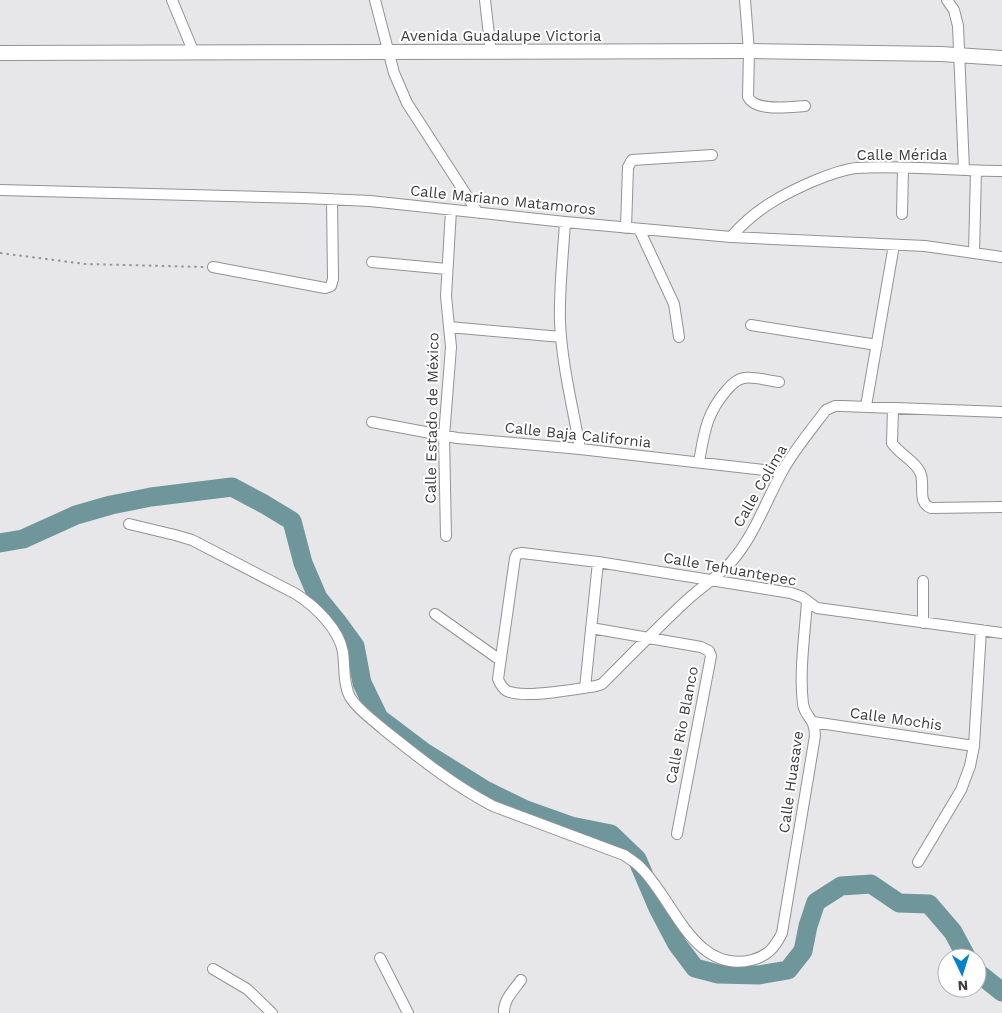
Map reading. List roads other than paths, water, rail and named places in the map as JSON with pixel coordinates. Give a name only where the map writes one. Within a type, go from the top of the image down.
[{"type":"main road","name":"Avenida Guadalupe Victoria","points":[[0,54],[749,52],[960,54],[1002,58]]},
{"type":"street","points":[[172,0],[194,53]]},
{"type":"street","points":[[375,0],[394,73],[407,103],[478,214]]},
{"type":"street","points":[[485,0],[491,53]]},
{"type":"street","points":[[745,0],[749,52],[747,93],[750,102],[764,107],[805,106]]},
{"type":"street","points":[[947,0],[957,18],[964,170]]},
{"type":"street","points":[[626,228],[628,167],[632,160],[712,155]]},
{"type":"street","name":"Calle Mérida","points":[[732,237],[743,224],[773,200],[792,190],[833,174],[856,168],[1002,171]]},
{"type":"street","points":[[902,214],[903,168]]},
{"type":"street","points":[[974,252],[976,171]]},
{"type":"street","name":"Calle Mariano Matamoros","points":[[0,190],[332,199],[732,237],[894,244],[974,252],[1002,257]]},
{"type":"street","points":[[213,267],[325,288],[331,286],[334,279],[332,199]]},
{"type":"street","name":"Calle Estado de México","points":[[446,536],[444,436],[451,359],[449,327],[445,306],[451,210]]},
{"type":"street","points":[[565,222],[561,290],[561,337],[580,449]]},
{"type":"street","points":[[638,229],[674,304],[679,337]]},
{"type":"street","points":[[866,406],[894,244]]},
{"type":"street","points":[[372,262],[447,270]]},
{"type":"street","points":[[751,326],[877,345]]},
{"type":"street","points":[[449,327],[561,337]]},
{"type":"street","points":[[699,462],[710,413],[715,403],[732,384],[743,378],[778,382]]},
{"type":"street","name":"Calle Colima","points":[[585,688],[602,684],[691,596],[732,561],[745,543],[782,472],[826,410],[835,406],[866,406],[1002,412]]},
{"type":"street","points":[[893,408],[892,443],[919,471],[923,502],[931,508],[1002,507]]},
{"type":"street","name":"Calle Baja California","points":[[372,422],[444,436],[782,472]]},
{"type":"street","name":"Calle Huasave","points":[[129,524],[175,535],[207,547],[308,601],[326,620],[341,644],[347,688],[350,696],[361,710],[415,755],[476,797],[493,806],[624,855],[634,861],[649,877],[694,941],[705,950],[733,962],[760,958],[771,952],[782,933],[815,736],[813,722],[805,711],[803,704],[807,601]]},
{"type":"street","points":[[528,553],[598,562],[591,628],[585,688],[541,693],[508,691],[502,688],[498,679],[500,660],[517,554],[528,553]]},
{"type":"street","name":"Calle Tehuantepec","points":[[598,562],[791,592],[802,597],[817,608],[1002,633]]},
{"type":"street","points":[[923,581],[923,623]]},
{"type":"street","points":[[436,614],[500,660]]},
{"type":"street","name":"Calle Rio Blanco","points":[[591,628],[706,649],[711,656],[676,834]]},
{"type":"street","points":[[918,862],[961,790],[970,766],[974,746],[981,630]]},
{"type":"street","name":"Calle Mochis","points":[[813,722],[974,746]]},
{"type":"street","points":[[380,958],[408,1013]]},
{"type":"street","points":[[213,969],[247,989],[272,1013]]},
{"type":"street","points":[[504,1013],[503,1008],[506,1000],[521,980]]},
{"type":"waterway","points":[[0,543],[23,539],[76,515],[111,505],[151,497],[232,487],[292,521],[303,563],[318,598],[355,646],[362,683],[379,718],[424,752],[485,790],[526,810],[571,826],[611,834],[637,859],[658,908],[677,944],[695,968],[718,974],[759,975],[788,970],[803,951],[808,926],[816,902],[841,886],[871,884],[899,903],[929,904],[953,932],[962,948]]},
{"type":"waterway","points":[[987,980],[1002,992]]}]
